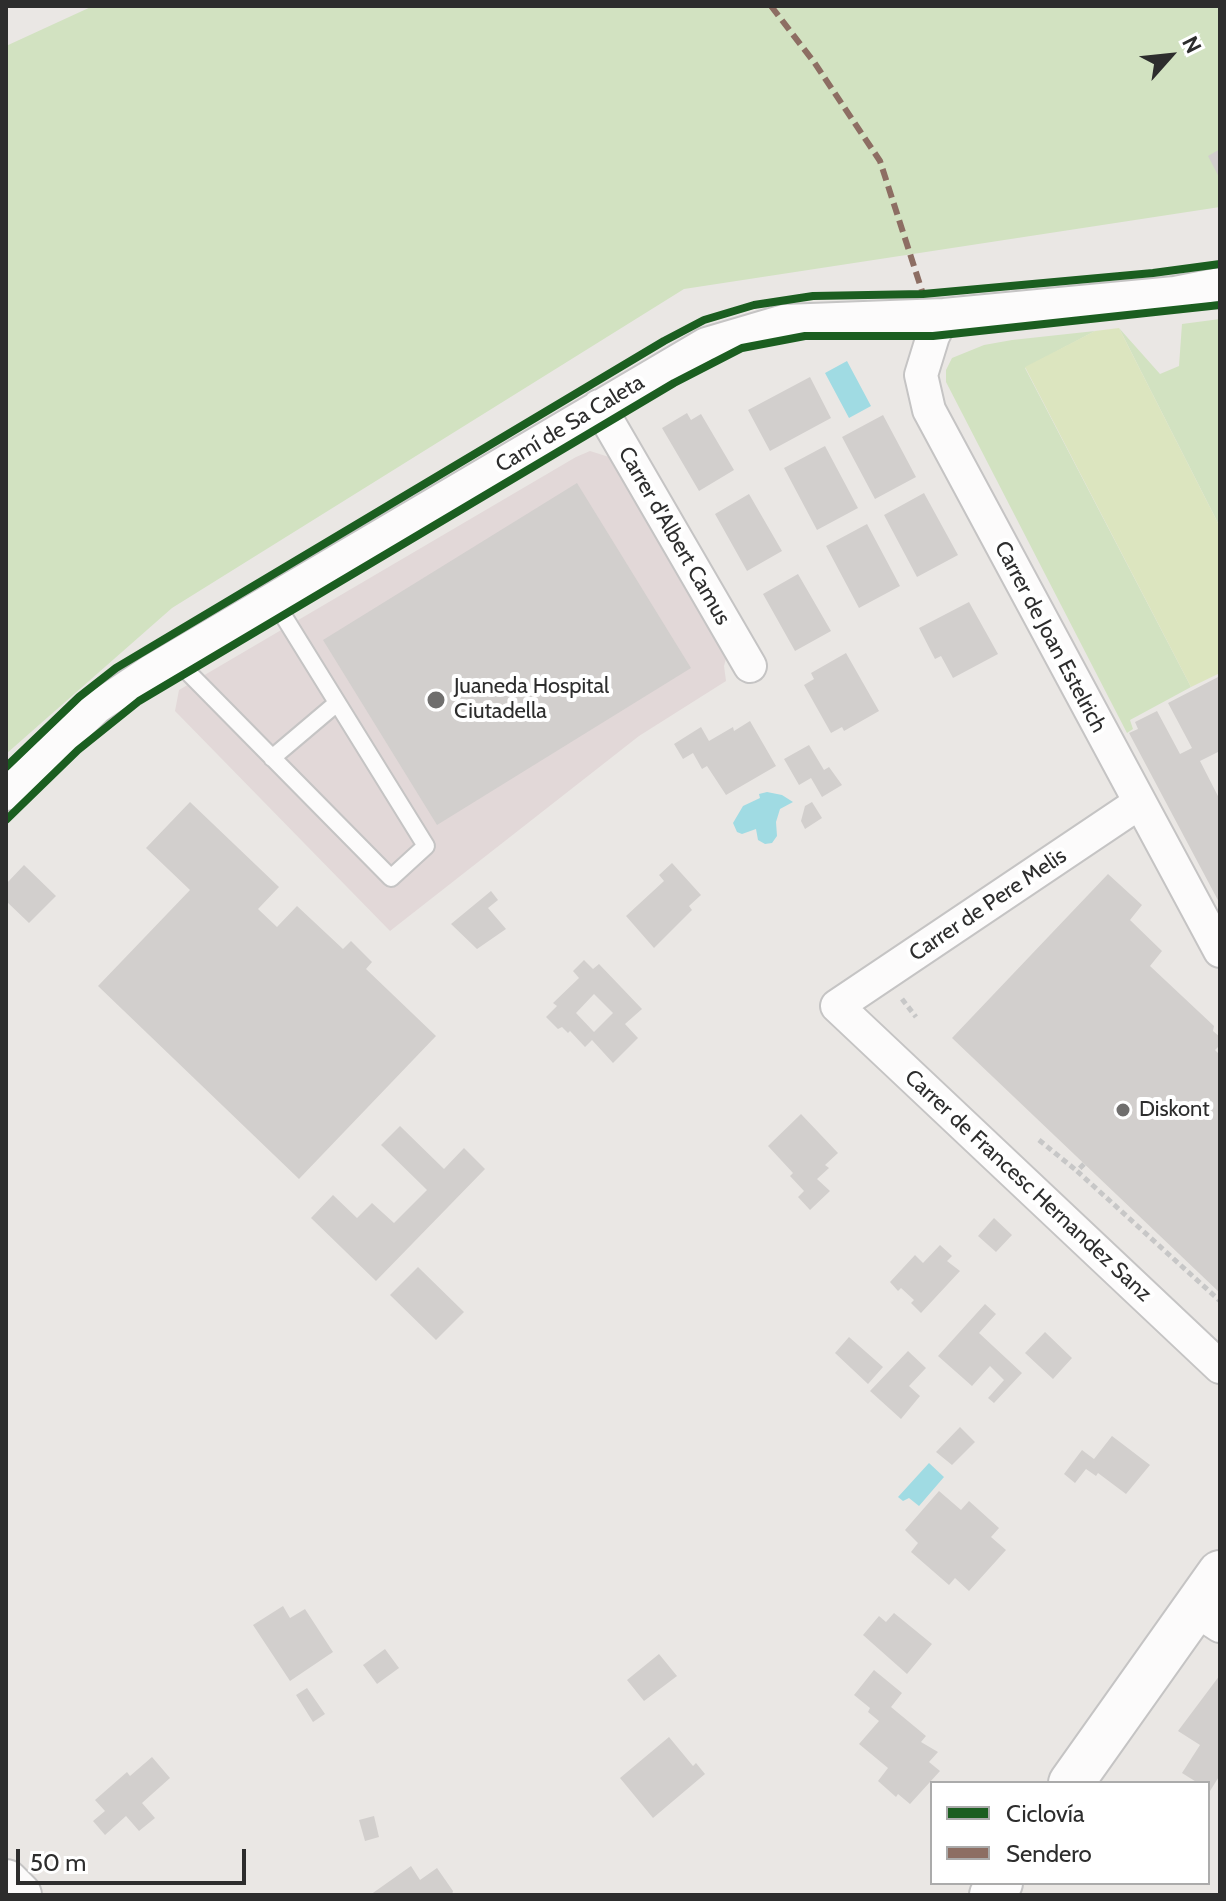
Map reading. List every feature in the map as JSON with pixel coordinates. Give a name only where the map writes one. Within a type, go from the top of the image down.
[{"type":"street","name":"Camí de Sa Caleta","points":[[6,794],[97,707],[174,658],[706,344],[784,321],[944,315],[1175,293],[1220,284]]},
{"type":"street","name":"Carrer de Joan Estelrich","points":[[944,315],[933,336],[921,375],[929,410],[1220,951]]},
{"type":"street","name":"Carrer d'Albert Camus","points":[[599,406],[750,666]]},
{"type":"street","name":"Carrer de Pere Melis","points":[[837,1006],[1139,803]]},
{"type":"street","name":"Carrer de Francesc Hernandez Sanz","points":[[837,1006],[1220,1367]]},
{"type":"street","points":[[1073,1781],[1207,1617],[1220,1573]]},
{"type":"street","points":[[6,1882],[19,1895]]},
{"type":"lane","points":[[174,658],[391,878],[426,846],[273,599]]},
{"type":"lane","points":[[272,758],[337,703]]},
{"type":"path","points":[[1039,1140],[1220,1301]]},
{"type":"path","points":[[1077,1171],[1084,1164]]},
{"type":"shaded area","name":"Juaneda Hospital Ciutadella","points":[[590,451],[609,457],[728,651],[724,666],[726,681],[639,736],[390,931],[175,711],[179,690]]},
{"type":"green space","points":[[93,6],[1220,6],[1220,207],[684,289],[172,608],[6,754],[6,46]]},
{"type":"green space","points":[[1220,319],[1220,527],[1119,328],[1160,374],[1179,366],[1182,324]]},
{"type":"green space","points":[[1119,328],[1220,527],[1220,673],[1191,687],[1025,367],[1095,331]]},
{"type":"green space","points":[[1095,331],[1025,368],[1191,687],[1130,720],[1133,729],[1127,733],[946,382],[946,370],[952,358],[984,345]]},
{"type":"water","points":[[847,361],[871,406],[849,418],[825,373]]},
{"type":"water","points":[[767,792],[782,795],[793,802],[780,809],[776,822],[777,836],[772,843],[765,844],[758,840],[756,829],[742,834],[737,832],[733,823],[743,806]]},
{"type":"water","points":[[929,1463],[944,1477],[919,1506],[909,1498],[903,1501],[898,1497]]},
{"type":"building","points":[[1220,149],[1220,179],[1208,156]]},
{"type":"building","points":[[810,377],[831,418],[770,451],[748,410]]},
{"type":"building","points":[[687,413],[691,420],[701,414],[734,470],[699,491],[662,428]]},
{"type":"building","points":[[883,415],[916,477],[875,499],[842,437]]},
{"type":"building","points":[[825,446],[858,508],[817,530],[784,468]]},
{"type":"building","points":[[577,483],[691,668],[437,825],[323,640]]},
{"type":"building","points":[[924,493],[958,555],[917,577],[884,515]]},
{"type":"building","points":[[749,494],[782,551],[747,571],[715,514]]},
{"type":"building","points":[[867,524],[900,586],[859,608],[826,546]]},
{"type":"building","points":[[798,574],[831,631],[795,651],[763,594]]},
{"type":"building","points":[[969,602],[998,654],[953,678],[941,656],[935,659],[919,628]]},
{"type":"building","points":[[846,653],[879,711],[844,731],[842,727],[831,733],[804,685],[814,679],[811,673]]},
{"type":"building","points":[[1220,676],[1220,751],[1200,761],[1220,800],[1220,904],[1129,733],[1138,729],[1135,722],[1157,711],[1180,754],[1192,748],[1168,703]]},
{"type":"building","points":[[750,721],[776,766],[726,795],[707,766],[702,769],[693,753],[683,759],[674,744],[701,727],[709,741]]},
{"type":"building","points":[[809,745],[824,770],[829,767],[842,785],[822,797],[811,778],[799,785],[784,759]]},
{"type":"building","points":[[190,802],[279,887],[258,909],[277,927],[297,906],[343,949],[351,941],[372,962],[366,969],[436,1036],[299,1179],[98,986],[190,890],[146,848]]},
{"type":"building","points":[[812,802],[822,818],[805,829],[801,821],[805,806]]},
{"type":"building","points":[[672,863],[701,895],[689,906],[692,910],[654,948],[626,916],[664,881],[659,875]]},
{"type":"building","points":[[24,865],[56,896],[29,923],[6,901],[6,884]]},
{"type":"building","name":"Diskont","points":[[1108,874],[1142,905],[1130,920],[1162,951],[1150,966],[1214,1026],[1213,1031],[1220,1037],[1220,1045],[1215,1050],[1220,1055],[1220,1293],[952,1038]]},
{"type":"building","points":[[491,891],[498,900],[488,908],[506,929],[477,949],[451,924]]},
{"type":"building","points":[[584,960],[593,969],[599,964],[642,1009],[625,1024],[638,1038],[613,1063],[592,1040],[585,1047],[570,1031],[568,1033],[562,1027],[558,1029],[546,1017],[557,1006],[553,1003],[579,978],[573,971]],"holes":[[[594,994],[613,1013],[594,1032],[576,1013]]]},
{"type":"building","points":[[801,1114],[838,1153],[825,1165],[829,1168],[817,1179],[830,1191],[810,1210],[798,1197],[804,1191],[790,1176],[793,1173],[768,1146]]},
{"type":"building","points":[[400,1126],[444,1169],[464,1148],[485,1169],[376,1281],[311,1218],[333,1195],[357,1218],[372,1203],[394,1223],[427,1190],[381,1145]]},
{"type":"building","points":[[994,1218],[1012,1235],[996,1252],[978,1236]]},
{"type":"building","points":[[940,1245],[952,1256],[947,1261],[960,1271],[921,1313],[911,1303],[914,1300],[890,1282],[915,1255],[923,1263]]},
{"type":"building","points":[[418,1267],[464,1312],[436,1340],[390,1295]]},
{"type":"building","points":[[985,1304],[996,1314],[979,1333],[1022,1373],[994,1403],[988,1398],[1004,1380],[990,1366],[972,1386],[938,1356]]},
{"type":"building","points":[[1045,1332],[1072,1358],[1053,1379],[1025,1353]]},
{"type":"building","points":[[849,1337],[883,1367],[868,1384],[835,1353]]},
{"type":"building","points":[[908,1351],[926,1368],[909,1386],[920,1396],[901,1419],[870,1391]]},
{"type":"building","points":[[960,1427],[975,1442],[952,1465],[936,1452]]},
{"type":"building","points":[[1112,1436],[1150,1465],[1126,1494],[1098,1473],[1096,1476],[1086,1469],[1075,1483],[1064,1474],[1082,1450],[1094,1459]]},
{"type":"building","points":[[939,1491],[961,1510],[969,1501],[999,1528],[991,1537],[1006,1550],[969,1591],[955,1578],[949,1585],[911,1552],[918,1543],[905,1530]]},
{"type":"building","points":[[283,1606],[290,1618],[305,1609],[333,1652],[290,1681],[253,1625]]},
{"type":"building","points":[[894,1613],[932,1644],[907,1674],[863,1635],[879,1616],[886,1622]]},
{"type":"building","points":[[385,1649],[399,1668],[377,1684],[363,1665]]},
{"type":"building","points":[[659,1654],[677,1676],[644,1701],[627,1680]]},
{"type":"building","points":[[874,1670],[902,1693],[891,1707],[926,1736],[921,1742],[938,1752],[929,1762],[940,1771],[910,1804],[898,1794],[896,1797],[878,1781],[888,1768],[859,1744],[879,1721],[868,1712],[870,1708],[854,1695]]},
{"type":"building","points":[[1220,1675],[1220,1775],[1210,1791],[1210,1781],[1195,1781],[1182,1773],[1200,1745],[1178,1731]]},
{"type":"building","points":[[307,1688],[325,1714],[313,1722],[296,1695]]},
{"type":"building","points":[[669,1737],[693,1766],[696,1763],[705,1774],[653,1818],[620,1778]]},
{"type":"building","points":[[152,1757],[170,1778],[142,1803],[155,1818],[139,1831],[126,1816],[105,1835],[93,1821],[105,1811],[95,1800],[127,1772],[130,1776]]},
{"type":"building","points":[[374,1816],[379,1837],[365,1841],[359,1820]]},
{"type":"building","points":[[411,1866],[420,1880],[437,1868],[453,1891],[452,1895],[370,1895]]},
{"type":"marked path","points":[[771,6],[814,62],[880,161],[923,294]]},
{"type":"cycle path","points":[[6,767],[79,697],[116,668],[704,320],[754,305],[813,296],[923,294],[1220,264]]},
{"type":"cycle path","points":[[6,820],[78,750],[139,701],[674,383],[742,348],[805,336],[933,336],[1220,305]]},
{"type":"place","name":"Juaneda Hospital Ciutadella","points":[[436,700]]},
{"type":"place","name":"Diskont","points":[[1123,1110]]}]
